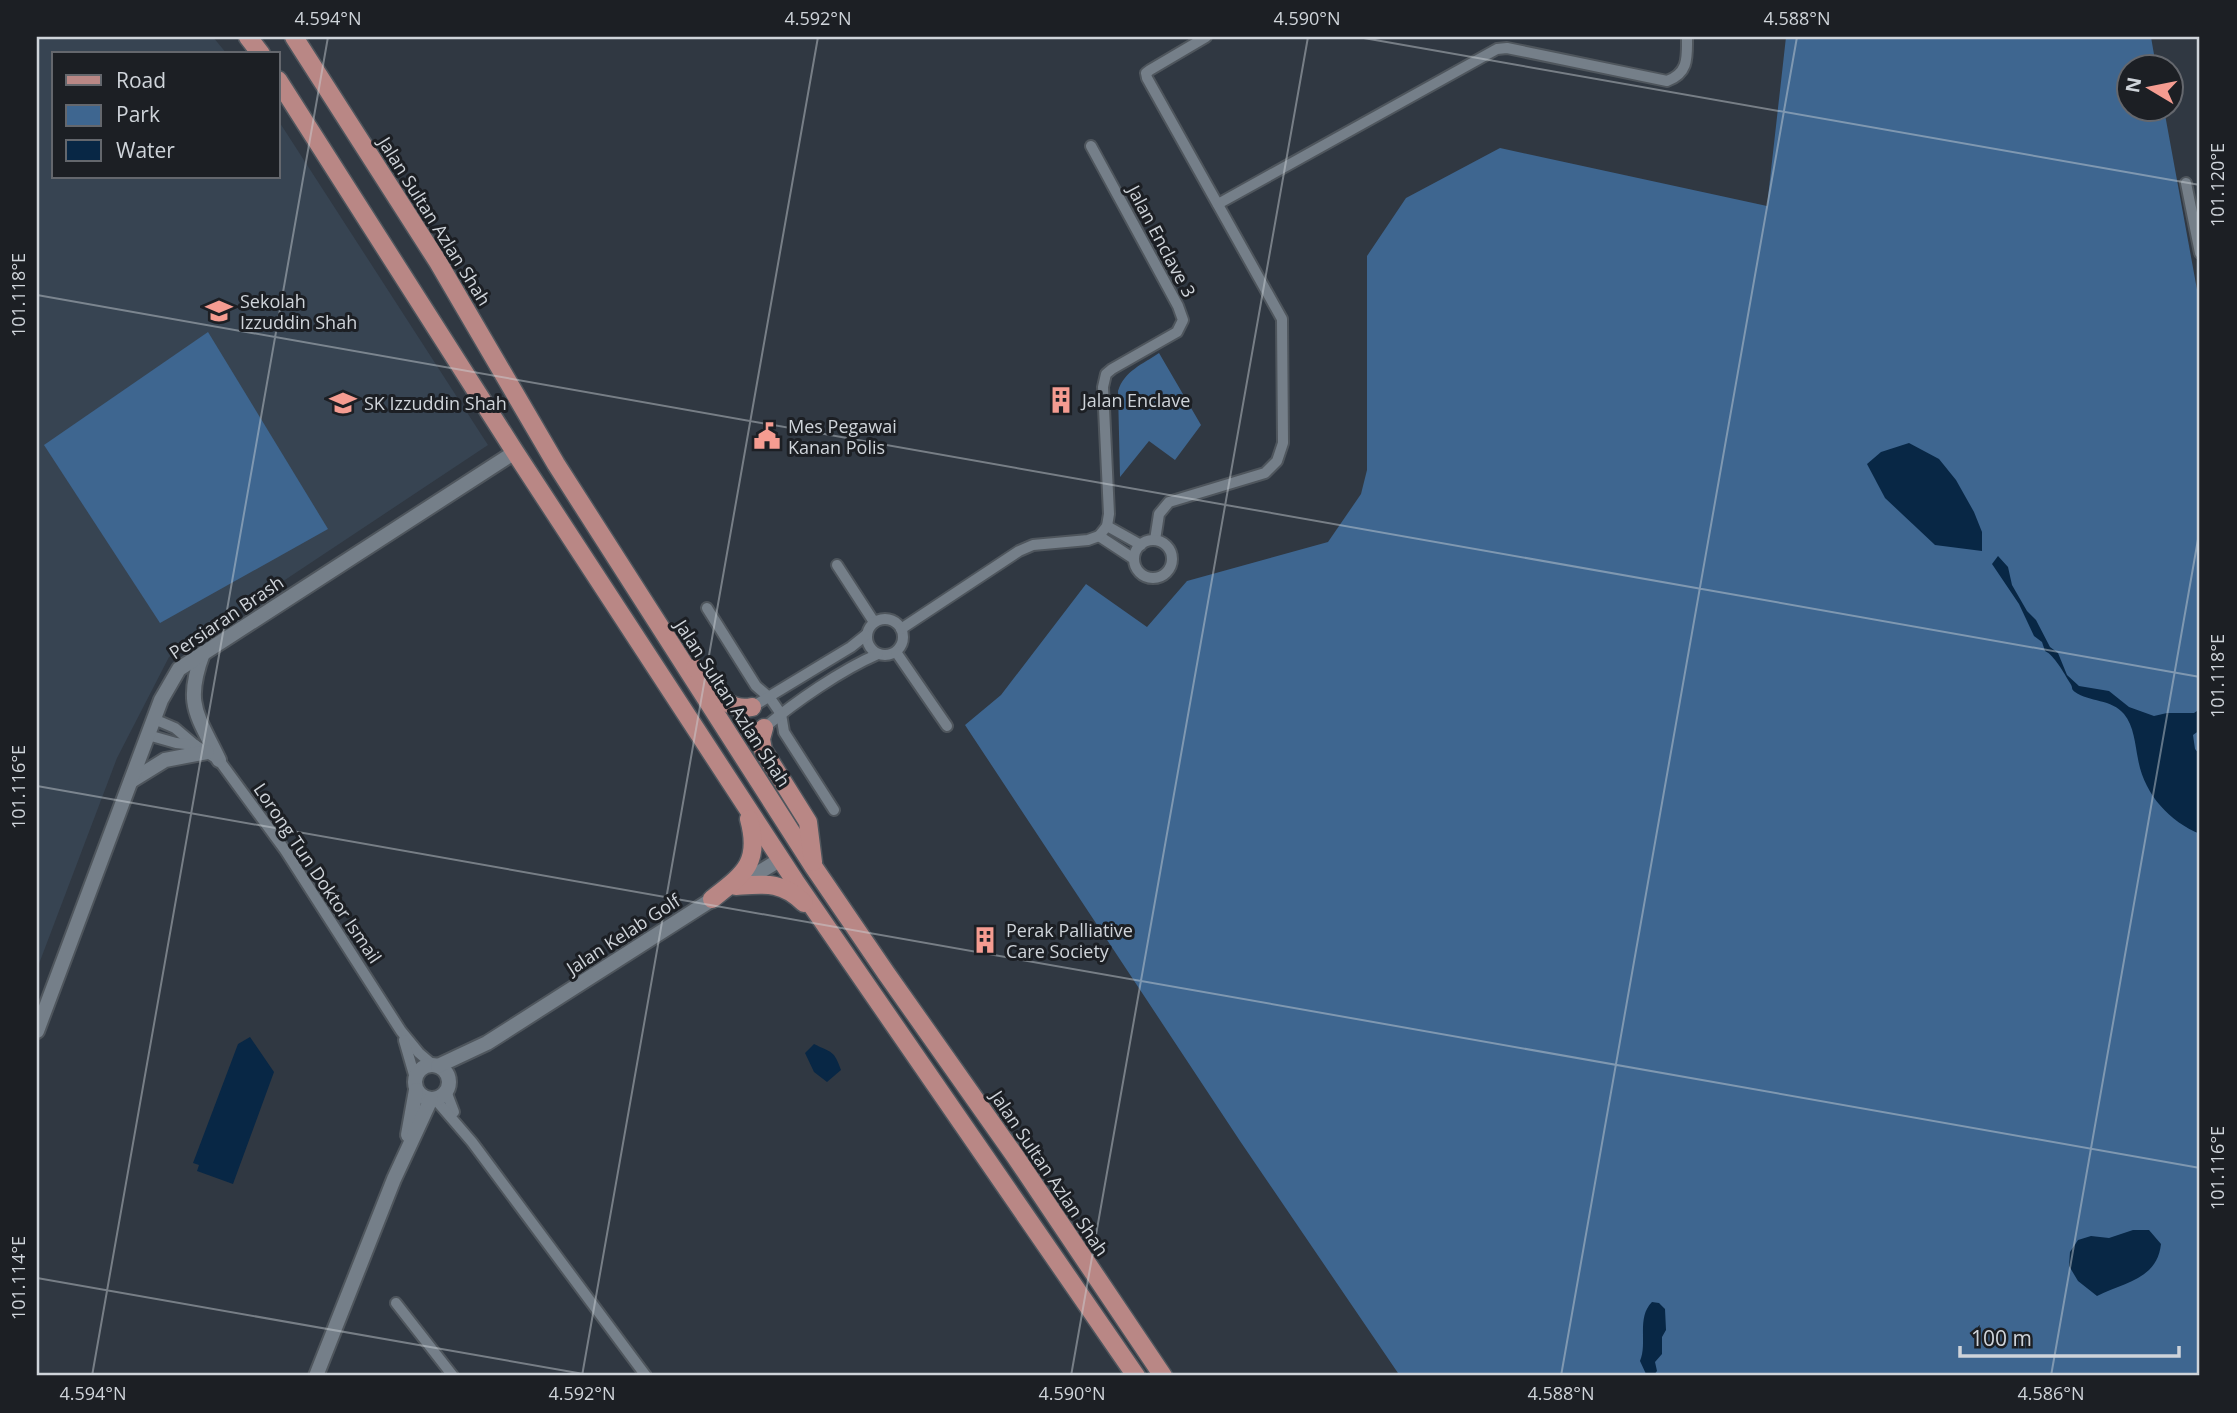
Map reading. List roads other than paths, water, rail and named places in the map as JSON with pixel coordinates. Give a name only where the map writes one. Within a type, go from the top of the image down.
[{"type":"main road","points":[[248,37],[259,52]]},
{"type":"main road","name":"Jalan Sultan Azlan Shah","points":[[294,37],[438,262],[556,464],[813,866],[1015,1156],[1163,1376]]},
{"type":"main road","points":[[280,83],[515,452],[781,859],[1136,1376]]},
{"type":"main road","points":[[670,643],[726,703],[734,708],[752,707]]},
{"type":"main road","points":[[680,660],[679,675],[777,830],[781,859]]},
{"type":"main road","points":[[764,728],[761,738],[763,750],[808,822],[813,866]]},
{"type":"main road","points":[[712,900],[743,875],[750,859],[755,839],[740,796]]},
{"type":"main road","points":[[736,886],[770,883],[785,889],[826,926]]},
{"type":"street","points":[[1155,540],[1159,514],[1169,502],[1265,472],[1278,461],[1283,443],[1282,319],[1146,73],[1206,37]]},
{"type":"street","points":[[1218,204],[1497,49],[1507,48],[1667,81],[1676,78],[1687,63],[1687,37]]},
{"type":"street","name":"Jalan Enclave 3","points":[[1091,146],[1178,306],[1183,320],[1177,332],[1106,374],[1103,387],[1109,514],[1107,526]]},
{"type":"street","points":[[2186,183],[2200,253]]},
{"type":"street","name":"Persiaran Brash","points":[[37,1031],[154,719],[170,682],[179,669],[515,452]]},
{"type":"street","points":[[901,629],[1019,551],[1033,545],[1088,540],[1099,536],[1107,526],[1140,545]]},
{"type":"street","points":[[1099,536],[1134,559],[1139,573],[1146,577],[1153,579],[1167,572],[1172,557],[1169,550],[1155,540],[1140,545],[1134,559]]},
{"type":"street","points":[[837,565],[874,622]]},
{"type":"street","points":[[707,608],[756,686],[770,698],[781,715],[784,732],[834,810]]},
{"type":"street","points":[[752,707],[866,635],[874,622],[886,618],[901,629],[903,641],[896,652],[890,655],[878,654],[861,662],[764,728]]},
{"type":"street","points":[[866,635],[869,647],[878,654]]},
{"type":"street","points":[[896,652],[947,726]]},
{"type":"street","points":[[203,653],[192,686],[193,701],[207,752]]},
{"type":"street","name":"Lorong Tun Doktor Ismail","points":[[154,719],[175,728],[207,752],[285,850],[401,1031],[419,1053],[435,1065]]},
{"type":"street","points":[[148,735],[207,752]]},
{"type":"street","points":[[131,781],[165,760],[207,752]]},
{"type":"street","name":"Jalan Kelab Golf","points":[[435,1065],[487,1043],[781,859]]},
{"type":"street","name":"Lorong Tun Doktor Ismail","points":[[401,1031],[416,1084]]},
{"type":"street","name":"Jalan Kelab Golf","points":[[316,1376],[402,1161],[440,1092],[487,1043]]},
{"type":"street","points":[[440,1092],[420,1094],[416,1084],[421,1068],[435,1065],[443,1069],[440,1092],[472,1142],[646,1376]]},
{"type":"street","name":"Jalan Kelab Golf","points":[[402,1161],[416,1084]]},
{"type":"street","points":[[396,1303],[453,1376]]},
{"type":"water","points":[[1909,443],[1939,459],[1956,480],[1982,532],[1982,551],[1935,545],[1885,498],[1867,464],[1881,452]]},
{"type":"water","points":[[1998,556],[2008,567],[2012,585],[2027,611],[2036,620],[2050,647],[2058,653],[2067,675],[2079,686],[2109,691],[2129,707],[2154,716],[2194,713],[2200,709],[2200,730],[2193,735],[2195,749],[2200,755],[2200,834],[2168,814],[2152,795],[2141,772],[2132,730],[2124,714],[2113,706],[2073,690],[2059,665],[2045,651],[2042,642],[2034,636],[2019,604],[1992,564]]},
{"type":"water","points":[[250,1037],[274,1072],[233,1184],[197,1171],[199,1165],[193,1163],[238,1044]]},
{"type":"water","points":[[814,1044],[832,1053],[841,1070],[827,1082],[814,1072],[805,1053]]},
{"type":"water","points":[[2133,1230],[2149,1230],[2161,1244],[2158,1256],[2146,1273],[2097,1296],[2078,1281],[2069,1266],[2070,1252],[2078,1240],[2091,1236],[2109,1238]]},
{"type":"water","points":[[1652,1302],[1659,1303],[1665,1309],[1666,1330],[1662,1337],[1662,1354],[1655,1362],[1657,1371],[1653,1376],[1646,1374],[1640,1361],[1644,1315]]},
{"type":"place","name":"Sekolah Izzuddin Shah","points":[[219,311]]},
{"type":"place","name":"Jalan Enclave","points":[[1061,400]]},
{"type":"place","name":"SK Izzuddin Shah","points":[[343,403]]},
{"type":"place","name":"Mes Pegawai Kanan Polis","points":[[767,436]]},
{"type":"place","name":"Perak Palliative Care Society","points":[[985,940]]}]
